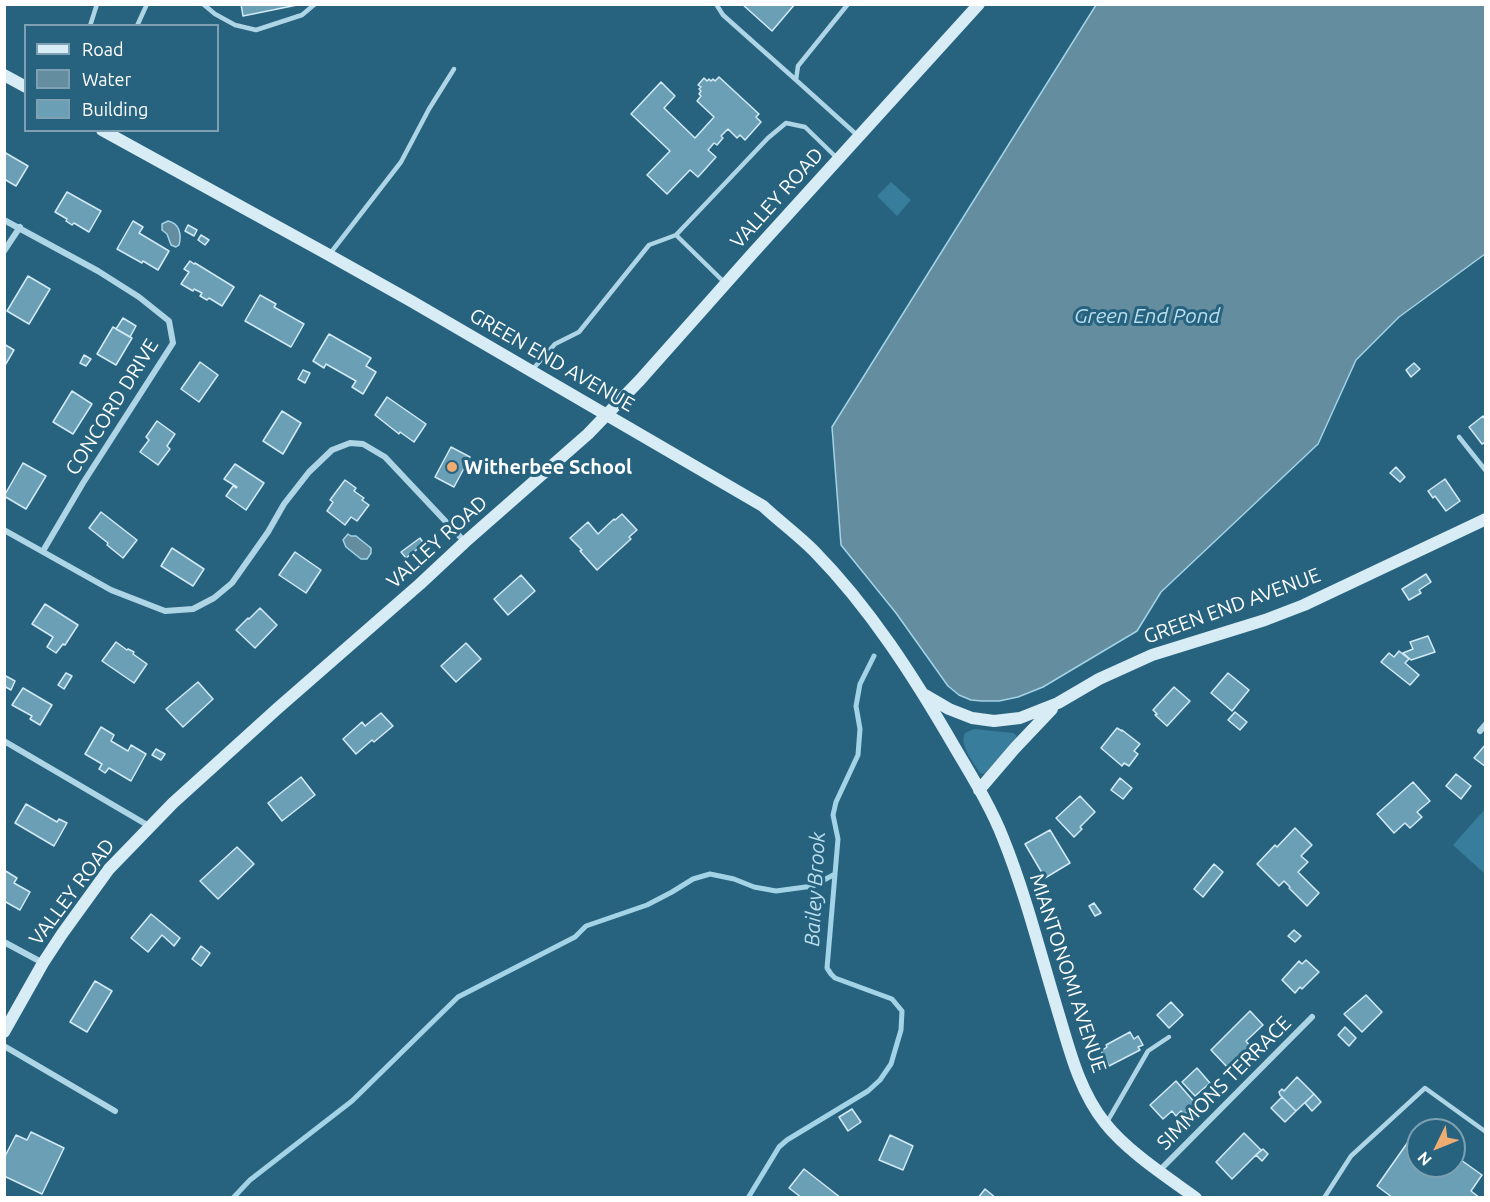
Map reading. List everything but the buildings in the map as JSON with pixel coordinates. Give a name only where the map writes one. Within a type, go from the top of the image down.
[{"type":"main road","name":"VALLEY ROAD","points":[[4,1032],[43,963],[109,869],[173,803],[588,434],[640,380],[979,4]]},
{"type":"main road","points":[[4,75],[24,86]]},
{"type":"main road","name":"GREEN END AVENUE","points":[[106,132],[329,255],[763,506],[813,550],[849,589],[924,694],[979,790],[1058,703]]},
{"type":"main road","name":"GREEN END AVENUE","points":[[924,694],[949,709],[972,718],[994,721],[1020,718],[1058,703],[1099,679],[1152,655],[1265,620],[1304,605],[1485,519]]},
{"type":"main road","name":"MIANTONOMI AVENUE","points":[[979,790],[1003,836],[1072,1058],[1093,1106],[1122,1141],[1196,1197]]},
{"type":"street","name":"CONCORD DRIVE","points":[[4,220],[98,271],[139,297],[169,321],[173,343],[89,473],[43,551]]},
{"type":"street","points":[[4,251],[20,227]]},
{"type":"street","points":[[4,530],[111,590],[165,611],[193,609],[214,598],[232,584],[268,532],[284,504],[309,472],[332,450],[350,443],[363,444],[385,457],[465,542]]},
{"type":"street","points":[[1480,731],[1485,724]]},
{"type":"street","points":[[4,741],[150,827]]},
{"type":"street","points":[[4,942],[43,963]]},
{"type":"street","name":"SIMMONS TERRACE","points":[[1159,1171],[1312,1017]]},
{"type":"street","points":[[4,1046],[115,1111]]},
{"type":"lane","points":[[91,24],[97,4]]},
{"type":"lane","points":[[138,24],[147,4]]},
{"type":"lane","points":[[203,4],[235,25],[256,30],[302,15],[315,4]]},
{"type":"lane","points":[[716,4],[723,15],[859,137]]},
{"type":"lane","points":[[796,80],[798,66],[848,4]]},
{"type":"lane","points":[[329,255],[401,162],[429,109],[454,69]]},
{"type":"lane","points":[[531,371],[555,344],[579,332],[649,245],[676,235],[768,138],[786,123],[805,128],[838,159]]},
{"type":"lane","points":[[676,235],[725,284]]},
{"type":"lane","points":[[1459,437],[1485,471]]},
{"type":"lane","points":[[1106,1124],[1148,1051],[1169,1037]]},
{"type":"lane","points":[[1324,1197],[1351,1155],[1425,1089],[1485,1132]]},
{"type":"shaded area","points":[[891,182],[911,200],[897,216],[877,196]]},
{"type":"shaded area","points":[[974,729],[1013,733],[1017,738],[984,774],[980,773],[964,743],[965,733]]},
{"type":"shaded area","points":[[1485,809],[1485,874],[1453,845]]},
{"type":"water","name":"Green End Pond","points":[[1096,5],[1485,5],[1485,254],[1399,317],[1356,360],[1318,444],[1161,592],[1137,631],[1043,687],[1018,697],[999,701],[971,700],[959,695],[948,686],[896,613],[841,545],[832,427]]},
{"type":"water","points":[[168,221],[175,224],[180,233],[179,245],[176,247],[171,245],[167,234],[162,230],[162,224]]},
{"type":"water","points":[[348,534],[356,536],[371,548],[367,559],[361,559],[346,547],[343,540]]},
{"type":"waterway","name":"Bailey Brook","points":[[748,1198],[779,1147],[868,1091],[880,1080],[891,1064],[901,1030],[902,1011],[892,999],[835,978],[827,968],[838,839],[833,815],[836,802],[858,755],[860,729],[856,706],[860,684],[874,656]]},
{"type":"waterway","points":[[233,1198],[250,1180],[352,1101],[458,997],[575,937],[586,926],[647,905],[693,879],[710,874],[776,891],[813,886],[835,874]]},
{"type":"place","name":"Witherbee School","points":[[452,467]]}]
